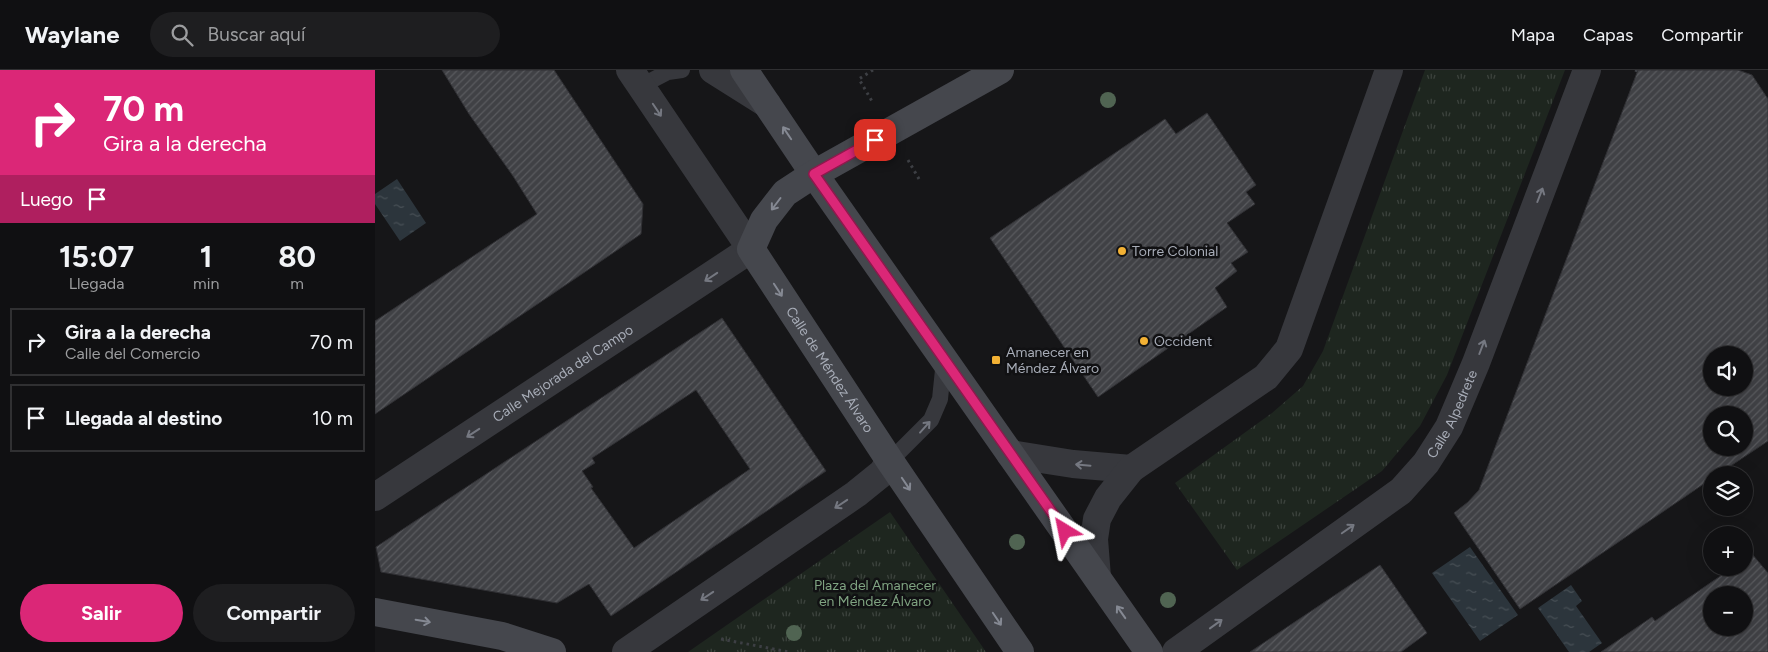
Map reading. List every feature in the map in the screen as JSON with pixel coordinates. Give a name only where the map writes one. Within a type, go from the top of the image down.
[{"type":"main road","points":[[744,70],[814,174],[1149,652]]},
{"type":"main road","points":[[751,250],[764,220],[785,192],[1000,70]]},
{"type":"main road","name":"Calle de Méndez Álvaro","points":[[751,250],[890,461],[1020,652]]},
{"type":"main road","points":[[375,612],[502,636],[552,652]]},
{"type":"street","points":[[713,70],[767,104]]},
{"type":"street","points":[[1097,577],[1094,539],[1097,519],[1108,498],[1131,469],[1266,377],[1289,349],[1389,70]]},
{"type":"street","name":"Calle Alpedrete","points":[[1176,652],[1401,491],[1426,463],[1449,428],[1476,363],[1587,70]]},
{"type":"street","name":"Calle de Méndez Álvaro","points":[[636,78],[751,250]]},
{"type":"street","name":"Calle Mejorada del Campo","points":[[375,497],[751,250]]},
{"type":"street","points":[[1010,454],[1073,464],[1131,469]]},
{"type":"street","points":[[626,652],[856,494],[882,473],[890,461]]},
{"type":"lane","name":"Calle de Méndez Álvaro","points":[[636,78],[682,70]]},
{"type":"lane","points":[[708,70],[713,70]]},
{"type":"lane","points":[[890,461],[931,420],[940,399],[944,360]]},
{"type":"path","points":[[859,79],[873,70]]},
{"type":"path","points":[[721,639],[789,652]]},
{"type":"green space","points":[[1425,70],[1565,70],[1447,375],[1420,426],[1382,471],[1237,570],[1175,483],[1272,413],[1303,386],[1323,351]]},
{"type":"green space","name":"Plaza del Amanecer en Méndez Álvaro","points":[[890,512],[986,652],[688,652]]},
{"type":"water","points":[[397,179],[426,223],[400,241],[375,204],[375,194]]},
{"type":"water","points":[[1470,547],[1518,615],[1480,641],[1432,573]]},
{"type":"water","points":[[1571,585],[1582,601],[1576,606],[1602,643],[1589,652],[1569,652],[1538,608]]},
{"type":"building","points":[[442,70],[554,70],[643,204],[641,234],[375,414],[375,321],[537,214],[513,176],[469,114]]},
{"type":"building","points":[[1638,70],[1738,70],[1752,75],[1768,99],[1768,441],[1753,451],[1753,406],[1703,406],[1703,456],[1746,456],[1730,466],[1703,466],[1703,484],[1520,609],[1454,513],[1479,490]]},
{"type":"building","name":"Torre Colonial","points":[[1207,113],[1256,185],[1246,192],[1255,204],[1227,223],[1248,252],[1231,263],[1237,271],[1215,288],[1227,307],[1098,397],[990,238],[1165,119],[1176,134]]},
{"type":"building","points":[[722,318],[826,471],[611,616],[589,584],[557,603],[381,572],[376,547]],"holes":[[[696,390],[750,469],[634,548],[591,488],[593,487],[582,471],[595,463],[592,458]]]},
{"type":"building","points":[[1753,555],[1768,573],[1768,652],[1601,652],[1652,617],[1655,621],[1703,588],[1703,636],[1753,636],[1753,586],[1706,586],[1720,576],[1753,576]]},
{"type":"building","points":[[1380,565],[1427,633],[1401,652],[1250,652]]},
{"type":"place","name":"Torre Colonial","points":[[1122,251]]},
{"type":"place","name":"Occident","points":[[1144,341]]},
{"type":"place","name":"Amanecer en Méndez Álvaro","points":[[996,360]]},
{"type":"route","points":[[875,140],[814,174],[1065,531]]}]
